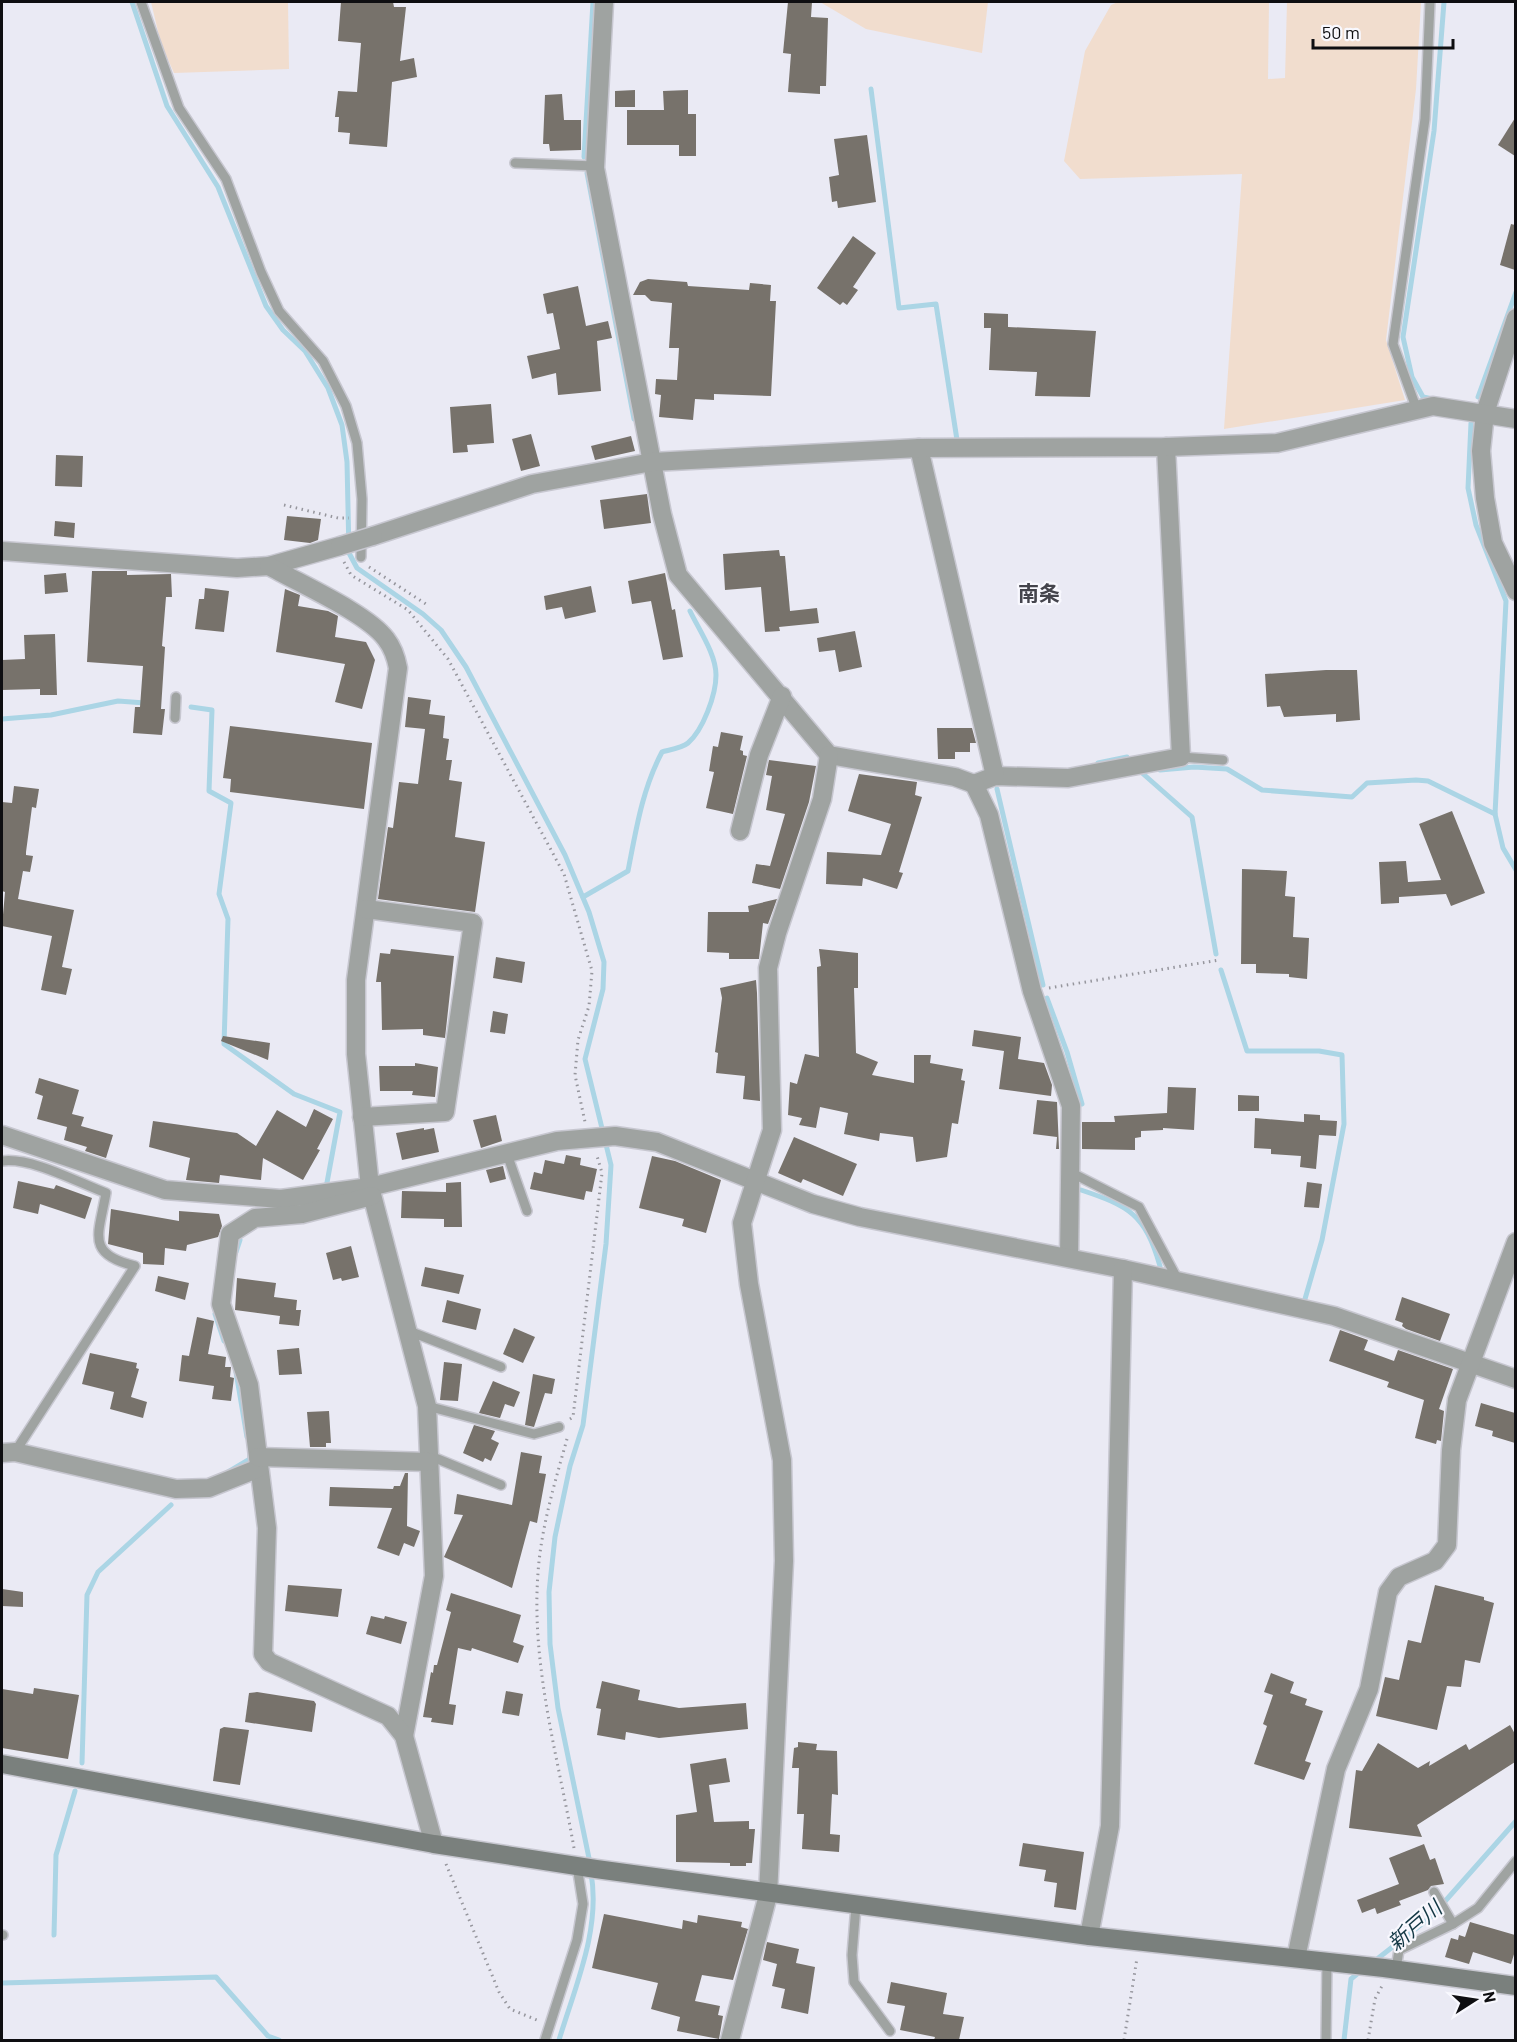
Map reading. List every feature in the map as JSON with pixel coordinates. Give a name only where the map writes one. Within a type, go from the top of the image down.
[{"type":"street","points":[[604,2],[595,166],[652,462],[678,575],[782,696],[829,755],[955,777],[974,784],[995,776],[1068,778],[1181,757],[1166,447]]},
{"type":"street","points":[[1515,318],[1485,413],[1481,451],[1485,498],[1493,543],[1515,591]]},
{"type":"street","points":[[2,551],[160,565],[237,568],[269,566],[342,554],[373,536],[532,484],[652,462],[919,448],[1166,447],[1277,443],[1433,406],[1485,413],[1515,420]]},
{"type":"street","points":[[919,448],[995,776]]},
{"type":"street","points":[[269,566],[369,623],[386,637],[395,653],[398,668],[356,980],[356,1054],[371,1192],[427,1406],[434,1576],[404,1736]]},
{"type":"street","points":[[740,831],[759,755],[782,696]]},
{"type":"street","points":[[730,2040],[768,1895],[784,1561],[783,1460],[749,1284],[742,1223],[754,1179],[772,1130],[768,968],[777,933],[822,799],[829,755]]},
{"type":"street","points":[[974,784],[989,815],[1032,991],[1071,1106],[1069,1258]]},
{"type":"street","points":[[362,1117],[445,1112],[473,923],[366,909]]},
{"type":"street","points":[[2,1135],[165,1190],[282,1199],[371,1192]]},
{"type":"street","points":[[437,1844],[404,1736],[388,1716],[269,1662],[263,1654],[267,1528],[249,1385],[221,1304],[230,1234],[255,1218],[302,1215],[371,1192],[557,1141],[615,1136],[657,1142],[813,1204],[860,1217],[1123,1269],[1334,1316],[1515,1379]]},
{"type":"street","points":[[2,1147],[30,1146]]},
{"type":"street","points":[[1296,1958],[1336,1769],[1369,1689],[1388,1592],[1400,1577],[1436,1562],[1447,1545],[1453,1430],[1457,1400],[1515,1242]]},
{"type":"street","points":[[1089,1936],[1110,1826],[1123,1269]]},
{"type":"street","points":[[8,1453],[176,1489],[209,1488],[259,1462],[428,1459]]},
{"type":"street","points":[[2,1764],[437,1844],[768,1895],[1089,1936],[1327,1961],[1515,1986]]},
{"type":"lane","points":[[141,2],[179,108],[226,179],[261,272],[279,310],[323,361],[346,406],[357,443],[362,499],[361,557]]},
{"type":"lane","points":[[1417,410],[1392,344],[1425,119],[1430,2]]},
{"type":"lane","points":[[515,163],[595,166]]},
{"type":"lane","points":[[175,718],[176,697]]},
{"type":"lane","points":[[1181,757],[1223,760]]},
{"type":"lane","points":[[507,1154],[527,1211]]},
{"type":"lane","points":[[2,1161],[28,1163],[106,1193],[98,1238],[100,1247],[108,1257],[135,1266],[8,1453]]},
{"type":"lane","points":[[1070,1172],[1139,1207],[1179,1281]]},
{"type":"lane","points":[[409,1331],[501,1366]]},
{"type":"lane","points":[[427,1406],[534,1434],[559,1427]]},
{"type":"lane","points":[[428,1459],[501,1485]]},
{"type":"lane","points":[[1390,1969],[1399,1950],[1451,1920],[1478,1908],[1515,1861]]},
{"type":"lane","points":[[545,2040],[577,1940],[585,1867]]},
{"type":"lane","points":[[1435,1893],[1451,1920]]},
{"type":"lane","points":[[856,1906],[852,1955],[854,1982],[890,2031]]},
{"type":"lane","points":[[1326,2040],[1327,1961]]},
{"type":"path","points":[[284,505],[338,518]]},
{"type":"path","points":[[342,554],[351,575],[408,610],[448,660],[564,874],[592,971],[589,1006],[578,1040],[575,1075],[579,1105],[602,1173],[573,1417],[570,1426]]},
{"type":"path","points":[[361,557],[370,569],[426,604]]},
{"type":"path","points":[[1032,991],[1220,960]]},
{"type":"path","points":[[559,1427],[573,1417]]},
{"type":"path","points":[[568,1435],[542,1542],[538,1574],[537,1644],[542,1684],[585,1867]]},
{"type":"path","points":[[437,1844],[499,1992],[510,2009],[550,2023]]},
{"type":"path","points":[[1124,2040],[1139,1941]]},
{"type":"path","points":[[1368,2040],[1376,2000],[1390,1969]]},
{"type":"shaded area","points":[[151,2],[288,2],[289,69],[174,73],[161,44]]},
{"type":"shaded area","points":[[820,2],[988,2],[982,53],[866,29]]},
{"type":"shaded area","points":[[1118,2],[1269,2],[1268,79],[1285,78],[1287,2],[1421,2],[1416,89],[1386,340],[1405,400],[1224,429],[1242,174],[1080,179],[1064,161],[1085,51],[1111,5]]},
{"type":"building","points":[[341,2],[393,2],[394,7],[406,7],[400,61],[414,58],[417,77],[392,82],[387,147],[349,144],[350,133],[338,132],[339,117],[335,117],[338,91],[357,92],[361,43],[338,41]]},
{"type":"building","points":[[788,2],[812,2],[811,17],[828,18],[826,86],[820,86],[820,94],[788,92],[791,54],[783,53]]},
{"type":"building","points":[[635,90],[635,107],[615,107],[615,91]]},
{"type":"building","points":[[688,90],[688,114],[696,114],[696,156],[679,156],[679,145],[627,145],[627,110],[664,110],[663,91]]},
{"type":"building","points":[[562,94],[564,120],[581,120],[581,150],[550,151],[549,144],[543,144],[545,95]]},
{"type":"building","points":[[1515,118],[1515,156],[1498,145]]},
{"type":"building","points":[[867,135],[876,202],[838,208],[837,201],[832,202],[829,177],[839,175],[834,139]]},
{"type":"building","points":[[1511,224],[1515,225],[1515,270],[1500,265]]},
{"type":"building","points":[[853,236],[876,253],[853,287],[858,290],[847,305],[843,302],[840,305],[817,288]]},
{"type":"building","points":[[648,279],[687,282],[688,286],[749,290],[750,283],[771,285],[770,301],[776,301],[771,396],[714,394],[714,400],[695,399],[693,420],[659,417],[661,395],[655,394],[656,379],[677,380],[679,348],[669,348],[672,303],[651,301],[645,295],[633,295],[640,282]]},
{"type":"building","points":[[578,286],[586,326],[608,321],[612,338],[597,341],[601,391],[558,395],[556,373],[532,379],[527,356],[560,349],[553,313],[547,314],[543,294]]},
{"type":"building","points":[[984,313],[1008,314],[1008,327],[1096,331],[1090,397],[1035,396],[1037,372],[989,370],[991,328],[984,328]]},
{"type":"building","points":[[491,404],[494,443],[467,445],[468,452],[453,453],[450,407]]},
{"type":"building","points":[[531,434],[540,466],[521,471],[512,439]]},
{"type":"building","points":[[631,436],[635,451],[595,460],[591,446]]},
{"type":"building","points":[[56,455],[83,456],[82,487],[55,486]]},
{"type":"building","points":[[647,494],[651,523],[604,529],[600,500]]},
{"type":"building","points":[[287,516],[321,519],[318,540],[310,543],[284,540]]},
{"type":"building","points":[[55,521],[75,523],[74,538],[54,536]]},
{"type":"building","points":[[779,550],[780,556],[785,556],[790,611],[817,608],[819,623],[779,627],[780,631],[765,632],[761,587],[725,590],[723,554]]},
{"type":"building","points":[[92,571],[127,571],[127,575],[171,574],[172,597],[166,597],[162,646],[165,647],[161,709],[165,709],[162,735],[133,733],[135,707],[140,707],[143,666],[87,662]]},
{"type":"building","points":[[66,573],[68,592],[45,594],[44,575]]},
{"type":"building","points":[[665,573],[672,610],[675,609],[683,657],[663,660],[651,601],[632,604],[628,581]]},
{"type":"building","points":[[591,586],[596,612],[565,619],[562,607],[546,610],[544,596]]},
{"type":"building","points":[[205,588],[229,591],[224,632],[195,629],[199,599],[204,599]]},
{"type":"building","points":[[285,589],[300,595],[298,606],[328,611],[338,616],[335,637],[366,642],[375,660],[362,709],[335,702],[345,664],[276,652]]},
{"type":"building","points":[[855,631],[862,667],[839,672],[835,650],[819,652],[817,638]]},
{"type":"building","points":[[55,634],[57,695],[40,695],[40,689],[2,690],[2,660],[25,659],[24,635]]},
{"type":"building","points":[[1357,670],[1360,720],[1336,722],[1336,714],[1284,717],[1280,706],[1267,707],[1265,674]]},
{"type":"building","points":[[408,697],[431,700],[429,714],[445,716],[443,738],[449,739],[446,760],[452,760],[449,780],[462,782],[455,837],[485,842],[475,912],[378,899],[388,827],[393,828],[399,782],[418,784],[425,729],[405,727]]},
{"type":"building","points":[[230,726],[372,743],[364,809],[230,792],[231,779],[223,778]]},
{"type":"building","points":[[937,728],[972,728],[976,743],[970,743],[970,752],[955,752],[955,759],[938,759]]},
{"type":"building","points":[[721,732],[743,736],[740,750],[743,751],[743,755],[747,756],[733,814],[706,808],[714,772],[709,771],[713,746],[718,747]]},
{"type":"building","points":[[769,760],[816,766],[809,802],[780,889],[752,883],[756,864],[770,866],[785,814],[766,810],[772,776],[766,775]]},
{"type":"building","points":[[859,774],[917,782],[915,795],[922,797],[899,872],[903,873],[897,889],[863,878],[862,886],[826,884],[827,852],[881,855],[891,824],[848,811]]},
{"type":"building","points":[[14,786],[39,789],[36,808],[32,807],[26,852],[26,855],[33,856],[30,872],[23,871],[18,899],[74,910],[62,967],[72,969],[66,995],[41,990],[52,936],[2,926],[5,892],[2,891],[2,802],[12,803]]},
{"type":"building","points":[[1452,811],[1485,893],[1451,906],[1446,894],[1399,897],[1399,903],[1381,904],[1379,862],[1406,861],[1408,882],[1441,880],[1419,824]]},
{"type":"building","points":[[1242,869],[1287,871],[1285,896],[1295,897],[1293,937],[1309,938],[1307,979],[1289,977],[1289,974],[1256,973],[1256,964],[1241,964]]},
{"type":"building","points":[[777,899],[768,924],[763,923],[759,959],[729,959],[729,953],[707,952],[708,912],[749,912],[748,906]]},
{"type":"building","points":[[391,949],[454,956],[445,1038],[423,1035],[423,1029],[382,1030],[381,982],[376,982],[380,953],[390,954]]},
{"type":"building","points":[[819,949],[858,953],[858,988],[854,988],[856,1053],[878,1062],[872,1075],[914,1083],[914,1055],[931,1055],[930,1063],[963,1069],[961,1080],[965,1081],[958,1124],[952,1123],[947,1157],[916,1162],[913,1137],[880,1133],[879,1141],[844,1134],[848,1113],[820,1107],[816,1128],[799,1125],[802,1118],[788,1115],[790,1082],[797,1084],[805,1054],[819,1057],[817,967],[821,966]]},
{"type":"building","points":[[496,957],[525,962],[522,983],[493,978]]},
{"type":"building","points":[[756,980],[760,1101],[743,1099],[745,1076],[716,1073],[718,1053],[715,1052],[722,998],[720,988]]},
{"type":"building","points":[[493,1011],[508,1014],[505,1034],[490,1032]]},
{"type":"building","points":[[974,1030],[1021,1037],[1018,1059],[1044,1063],[1052,1085],[1051,1096],[999,1089],[1004,1051],[972,1046]]},
{"type":"building","points":[[223,1036],[270,1043],[268,1060],[221,1041]]},
{"type":"building","points":[[415,1063],[438,1067],[435,1097],[412,1095],[413,1091],[380,1091],[379,1066],[415,1066]]},
{"type":"building","points":[[39,1078],[79,1090],[72,1114],[84,1117],[81,1126],[113,1135],[106,1158],[85,1151],[87,1147],[64,1140],[67,1127],[37,1119],[43,1096],[35,1093]]},
{"type":"building","points":[[1168,1087],[1196,1088],[1194,1130],[1163,1128],[1163,1130],[1141,1131],[1141,1137],[1135,1138],[1135,1150],[1082,1149],[1082,1122],[1115,1122],[1114,1116],[1167,1113]]},
{"type":"building","points":[[1238,1095],[1259,1096],[1259,1111],[1238,1111]]},
{"type":"building","points":[[1037,1100],[1057,1102],[1059,1149],[1056,1149],[1057,1137],[1033,1134]]},
{"type":"building","points":[[314,1109],[333,1119],[317,1149],[320,1150],[303,1180],[263,1158],[261,1180],[220,1175],[219,1183],[186,1180],[190,1158],[149,1147],[153,1121],[237,1133],[256,1146],[277,1110],[306,1127]]},
{"type":"building","points":[[1304,1114],[1320,1115],[1320,1120],[1337,1121],[1336,1136],[1319,1135],[1316,1169],[1300,1167],[1301,1156],[1271,1154],[1271,1149],[1254,1148],[1255,1118],[1304,1122]]},
{"type":"building","points":[[496,1115],[502,1141],[481,1148],[473,1120]]},
{"type":"building","points":[[424,1128],[424,1130],[434,1128],[439,1152],[402,1160],[396,1133]]},
{"type":"building","points":[[794,1137],[857,1164],[843,1196],[803,1179],[801,1183],[778,1173]]},
{"type":"building","points":[[566,1155],[581,1158],[580,1165],[597,1169],[592,1192],[586,1191],[584,1200],[530,1189],[534,1172],[542,1174],[545,1160],[564,1164]]},
{"type":"building","points":[[652,1156],[675,1161],[721,1180],[706,1233],[682,1226],[684,1219],[639,1208]]},
{"type":"building","points":[[503,1166],[506,1179],[490,1183],[486,1170]]},
{"type":"building","points":[[18,1181],[54,1189],[56,1185],[92,1198],[85,1219],[40,1204],[38,1214],[13,1208]]},
{"type":"building","points":[[461,1182],[462,1227],[444,1227],[444,1219],[401,1218],[402,1191],[446,1192],[446,1183]]},
{"type":"building","points":[[1307,1182],[1322,1184],[1319,1208],[1304,1207]]},
{"type":"building","points":[[111,1209],[179,1221],[179,1211],[219,1214],[222,1226],[218,1237],[187,1245],[186,1251],[165,1248],[164,1265],[143,1264],[143,1253],[108,1244]]},
{"type":"building","points":[[351,1246],[359,1277],[342,1281],[341,1278],[333,1280],[326,1253]]},
{"type":"building","points":[[425,1267],[464,1275],[459,1294],[421,1286]]},
{"type":"building","points":[[158,1276],[189,1283],[185,1300],[155,1291]]},
{"type":"building","points":[[237,1278],[276,1283],[274,1297],[297,1300],[296,1310],[301,1310],[299,1326],[279,1324],[280,1316],[235,1310]]},
{"type":"building","points":[[1402,1297],[1450,1314],[1440,1341],[1406,1329],[1402,1326],[1403,1323],[1395,1320]]},
{"type":"building","points":[[447,1300],[481,1309],[476,1330],[442,1322]]},
{"type":"building","points":[[197,1317],[214,1321],[208,1354],[226,1357],[225,1367],[231,1367],[230,1377],[234,1378],[231,1401],[212,1399],[214,1386],[179,1381],[182,1355],[189,1356]]},
{"type":"building","points":[[514,1328],[535,1337],[523,1363],[503,1354]]},
{"type":"building","points":[[1340,1330],[1368,1340],[1364,1350],[1394,1361],[1398,1350],[1453,1369],[1439,1409],[1444,1411],[1441,1441],[1437,1440],[1436,1444],[1415,1438],[1424,1400],[1387,1387],[1389,1382],[1329,1361]]},
{"type":"building","points":[[299,1348],[302,1374],[279,1375],[277,1350]]},
{"type":"building","points":[[90,1353],[137,1363],[136,1368],[139,1369],[131,1397],[147,1402],[143,1418],[110,1409],[114,1392],[82,1384]]},
{"type":"building","points":[[444,1362],[462,1364],[458,1401],[440,1400]]},
{"type":"building","points":[[533,1374],[555,1379],[552,1394],[545,1393],[534,1427],[525,1425]]},
{"type":"building","points":[[493,1381],[520,1392],[514,1407],[505,1404],[500,1418],[479,1413]]},
{"type":"building","points":[[1481,1403],[1515,1413],[1515,1443],[1492,1436],[1493,1431],[1475,1426]]},
{"type":"building","points":[[329,1411],[331,1443],[326,1443],[326,1447],[310,1447],[307,1412]]},
{"type":"building","points":[[474,1425],[495,1431],[491,1439],[499,1443],[491,1461],[485,1458],[483,1462],[463,1453]]},
{"type":"building","points":[[521,1452],[542,1456],[539,1473],[546,1474],[537,1523],[530,1521],[512,1588],[444,1557],[463,1515],[454,1514],[457,1494],[512,1505]]},
{"type":"building","points":[[405,1473],[408,1473],[407,1526],[420,1531],[414,1547],[404,1543],[399,1556],[377,1548],[392,1508],[329,1506],[330,1487],[393,1489],[394,1486],[400,1486]]},
{"type":"building","points":[[288,1585],[342,1589],[338,1617],[285,1611]]},
{"type":"building","points":[[1435,1585],[1484,1597],[1484,1600],[1494,1603],[1480,1663],[1465,1660],[1461,1687],[1447,1686],[1437,1730],[1376,1716],[1385,1677],[1399,1680],[1408,1640],[1421,1643]]},
{"type":"building","points":[[2,1589],[23,1592],[23,1607],[2,1606]]},
{"type":"building","points":[[451,1593],[521,1615],[513,1642],[524,1646],[518,1663],[472,1648],[471,1651],[458,1648],[449,1704],[456,1705],[453,1725],[431,1722],[432,1718],[423,1717],[431,1672],[433,1673],[434,1665],[437,1665],[451,1612],[446,1610]]},
{"type":"building","points":[[371,1616],[384,1619],[385,1616],[407,1622],[401,1644],[366,1634]]},
{"type":"building","points":[[1271,1673],[1294,1682],[1290,1693],[1307,1699],[1305,1705],[1323,1711],[1305,1761],[1311,1763],[1304,1780],[1254,1764],[1267,1726],[1263,1724],[1273,1695],[1264,1692]]},
{"type":"building","points":[[602,1681],[640,1690],[638,1700],[679,1708],[746,1703],[748,1729],[659,1738],[626,1732],[625,1740],[597,1735],[601,1709],[596,1708]]},
{"type":"building","points":[[34,1688],[79,1695],[68,1759],[2,1748],[2,1689],[33,1694]]},
{"type":"building","points":[[506,1691],[523,1694],[519,1716],[502,1713]]},
{"type":"building","points":[[257,1692],[314,1701],[316,1704],[312,1732],[245,1722],[249,1693]]},
{"type":"building","points":[[1510,1725],[1515,1734],[1515,1762],[1417,1825],[1422,1837],[1349,1828],[1356,1770],[1362,1771],[1378,1743],[1418,1768],[1430,1761],[1429,1766],[1466,1744],[1469,1750]]},
{"type":"building","points":[[224,1727],[249,1730],[240,1785],[213,1781],[220,1729]]},
{"type":"building","points":[[798,1742],[817,1744],[816,1750],[837,1751],[838,1795],[832,1794],[830,1834],[840,1835],[839,1852],[802,1849],[804,1814],[797,1814],[799,1768],[792,1768],[794,1748],[798,1747]]},
{"type":"building","points":[[726,1758],[730,1782],[709,1785],[714,1822],[749,1821],[749,1829],[755,1829],[752,1863],[746,1863],[746,1866],[730,1866],[730,1863],[676,1862],[676,1815],[697,1812],[690,1764]]},
{"type":"building","points":[[1023,1843],[1084,1852],[1076,1910],[1054,1907],[1057,1883],[1044,1881],[1046,1870],[1019,1866]]},
{"type":"building","points":[[1424,1844],[1430,1860],[1435,1858],[1444,1884],[1431,1886],[1428,1890],[1399,1901],[1401,1905],[1377,1914],[1375,1908],[1362,1913],[1357,1900],[1399,1884],[1389,1858]]},
{"type":"building","points":[[604,1914],[682,1929],[683,1920],[697,1923],[698,1915],[742,1922],[741,1927],[748,1929],[733,1980],[702,1975],[695,2001],[720,2006],[718,2015],[723,2016],[719,2039],[677,2031],[680,2017],[651,2009],[658,1983],[592,1968]]},
{"type":"building","points":[[1470,1922],[1515,1935],[1515,1951],[1511,1964],[1473,1952],[1469,1964],[1445,1957],[1451,1938],[1458,1940],[1459,1935],[1465,1937]]},
{"type":"building","points":[[767,1942],[799,1949],[796,1963],[815,1967],[808,2014],[781,2008],[785,1989],[772,1986],[777,1964],[763,1960]]},
{"type":"building","points":[[891,1982],[947,1993],[943,2014],[964,2017],[959,2040],[934,2040],[935,2037],[900,2030],[905,2006],[887,2003]]},
{"type":"waterway","points":[[132,2],[167,106],[218,187],[266,306],[283,330],[305,351],[328,388],[342,425],[347,462],[349,553],[357,568],[423,614],[441,630],[466,667],[565,855],[589,912],[604,962],[603,989],[585,1059],[611,1165],[606,1244],[583,1425],[570,1466],[555,1537],[549,1592],[550,1644],[558,1708],[590,1863]]},
{"type":"waterway","points":[[584,157],[593,2]]},
{"type":"waterway","points":[[1433,399],[1423,397],[1412,377],[1403,337],[1434,131],[1444,2]]},
{"type":"waterway","points":[[871,89],[899,308],[936,304],[957,440]]},
{"type":"waterway","points":[[587,173],[634,419]]},
{"type":"waterway","points":[[1478,397],[1516,292]]},
{"type":"waterway","points":[[1471,423],[1468,488],[1476,525],[1506,601],[1495,814],[1503,848],[1516,870]]},
{"type":"waterway","points":[[583,897],[628,871],[649,781],[662,752],[688,743],[699,730],[708,712],[714,692],[715,667],[710,651],[690,611]]},
{"type":"waterway","points":[[2,719],[51,715],[118,701],[145,703]]},
{"type":"waterway","points":[[191,707],[212,710],[209,791],[231,803],[219,894],[228,919],[224,1044],[294,1094],[340,1112],[326,1188]]},
{"type":"waterway","points":[[1098,763],[1127,757]]},
{"type":"waterway","points":[[1160,770],[1194,767],[1227,769],[1262,790],[1352,797],[1367,783],[1428,781],[1495,814]]},
{"type":"waterway","points":[[1141,772],[1192,817],[1216,954]]},
{"type":"waterway","points":[[997,789],[1043,985]]},
{"type":"waterway","points":[[1221,970],[1247,1051],[1319,1051],[1342,1055],[1344,1124],[1322,1240],[1305,1299]]},
{"type":"waterway","points":[[1047,998],[1067,1052],[1082,1104]]},
{"type":"waterway","points":[[1081,1190],[1111,1201],[1133,1214],[1148,1234],[1160,1266]]},
{"type":"waterway","points":[[236,1252],[240,1240]]},
{"type":"waterway","points":[[215,1314],[224,1341]]},
{"type":"waterway","points":[[236,1372],[247,1437]]},
{"type":"waterway","points":[[228,1472],[250,1459],[250,1455]]},
{"type":"waterway","points":[[82,1763],[87,1595],[98,1572],[171,1505]]},
{"type":"waterway","points":[[54,1935],[56,1855],[75,1791]]},
{"type":"waterway","name":"新戸川","points":[[1372,1963],[1432,1916],[1516,1821]]},
{"type":"waterway","points":[[559,2040],[585,1958],[592,1915],[591,1873]]},
{"type":"waterway","name":"新戸川","points":[[1344,2040],[1351,1979],[1362,1970]]},
{"type":"waterway","points":[[2,1983],[216,1977],[268,2036],[279,2040]]},
{"type":"district","name":"南条","points":[[1039,594]]}]
